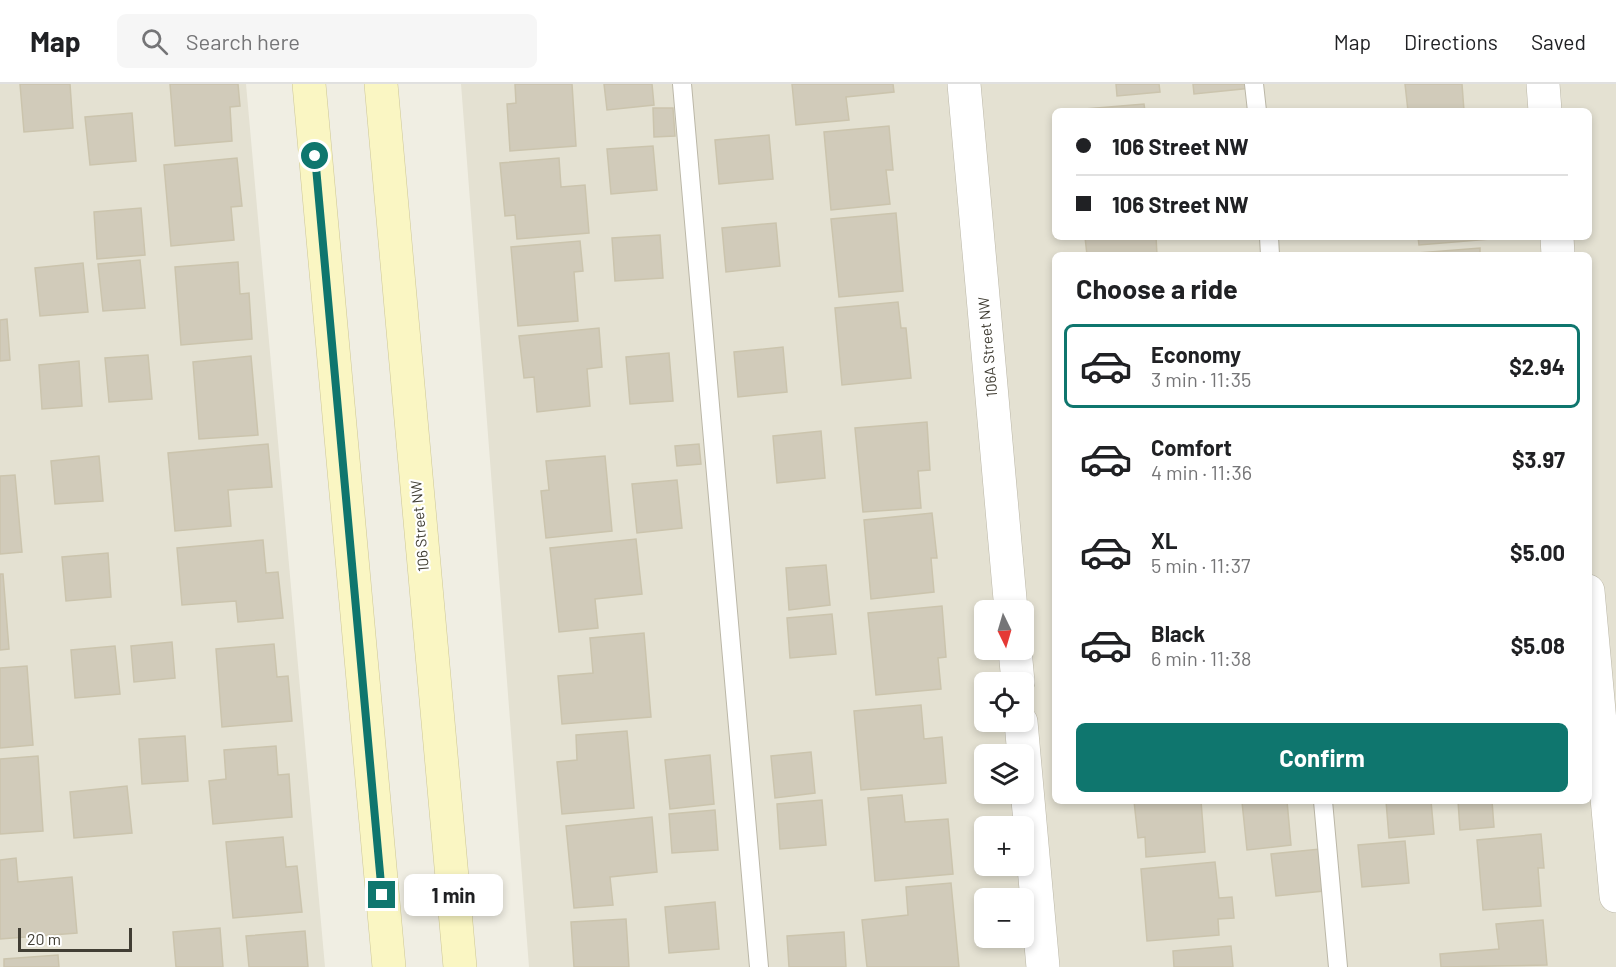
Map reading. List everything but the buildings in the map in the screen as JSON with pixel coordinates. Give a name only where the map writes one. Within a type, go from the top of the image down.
[{"type":"street","points":[[309,84],[389,967]]},
{"type":"street","name":"106 Street NW","points":[[381,84],[460,967]]},
{"type":"street","name":"106A Street NW","points":[[964,84],[1010,600]]},
{"type":"street","points":[[1543,84],[1545,108]]},
{"type":"street","points":[[1592,635],[1616,896]]},
{"type":"street","points":[[1022,732],[1043,967]]},
{"type":"lane","points":[[682,84],[759,967]]},
{"type":"lane","points":[[1254,84],[1257,108]]},
{"type":"lane","points":[[1323,804],[1338,967]]},
{"type":"shaded area","points":[[0,84],[246,84],[325,967],[0,967]]},
{"type":"shaded area","points":[[461,84],[1616,84],[1616,967],[529,967]]},
{"type":"route","points":[[315,156],[382,895]]}]
